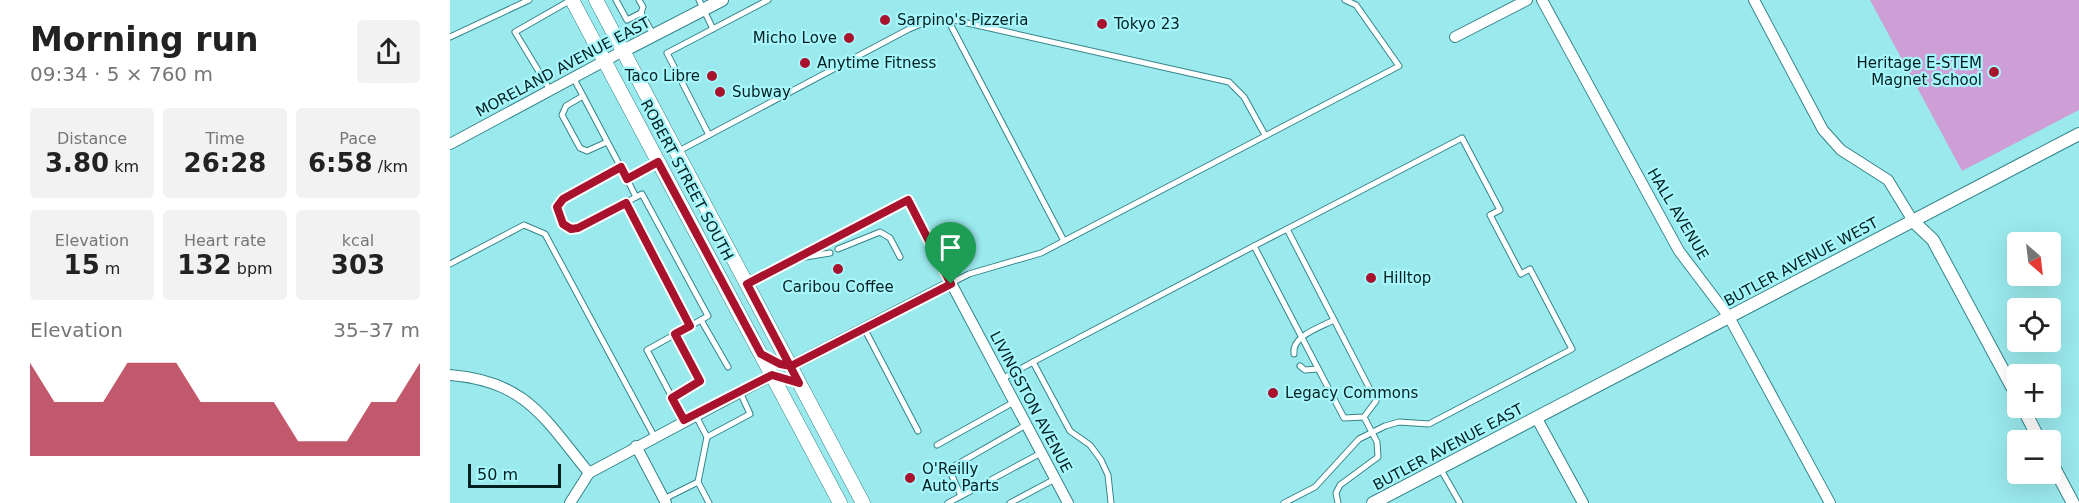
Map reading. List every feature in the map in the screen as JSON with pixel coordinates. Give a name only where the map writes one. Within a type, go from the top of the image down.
[{"type":"main road","name":"ROBERT STREET SOUTH","points":[[571,0],[840,503]]},
{"type":"main road","name":"ROBERT STREET SOUTH","points":[[596,0],[863,503]]},
{"type":"main road","points":[[761,354],[780,364],[791,366]]},
{"type":"main road","points":[[772,375],[799,383]]},
{"type":"street","name":"MORELAND AVENUE EAST","points":[[450,144],[654,35],[701,5],[722,0]]},
{"type":"street","points":[[1455,37],[1527,0]]},
{"type":"street","name":"HALL AVENUE","points":[[1542,0],[1679,251],[1729,317],[1830,503]]},
{"type":"street","points":[[1754,0],[1823,130],[1841,150],[1888,180],[1913,221],[1933,240],[2007,378]]},
{"type":"street","name":"BUTLER AVENUE WEST","points":[[1536,417],[2078,138]]},
{"type":"street","points":[[791,366],[951,284]]},
{"type":"street","name":"LIVINGSTON AVENUE","points":[[951,284],[1068,503]]},
{"type":"street","points":[[450,375],[482,378],[509,388],[533,405],[589,473]]},
{"type":"street","points":[[570,503],[589,473],[654,436],[772,375]]},
{"type":"street","points":[[1536,417],[1583,503]]},
{"type":"street","name":"BUTLER AVENUE EAST","points":[[1373,503],[1536,417]]},
{"type":"street","points":[[636,446],[665,501]]},
{"type":"street","points":[[2061,481],[2073,503]]},
{"type":"lane","points":[[450,37],[529,0]]},
{"type":"lane","points":[[550,90],[515,32],[571,0]]},
{"type":"lane","points":[[616,0],[627,20],[641,13],[643,7],[639,0]]},
{"type":"lane","points":[[709,135],[667,53],[768,0]]},
{"type":"lane","points":[[747,284],[908,200],[951,284],[969,274],[1041,254],[1399,66],[1356,5],[1345,0]]},
{"type":"lane","points":[[701,5],[713,29]]},
{"type":"lane","points":[[641,13],[654,35]]},
{"type":"lane","points":[[677,153],[909,29],[926,22],[948,20],[1228,82],[1244,97],[1265,135]]},
{"type":"lane","points":[[948,20],[1064,242]]},
{"type":"lane","points":[[573,77],[627,179],[639,195],[708,316],[646,350],[684,420]]},
{"type":"lane","points":[[584,96],[566,106],[562,115],[580,148],[587,152],[607,142]]},
{"type":"lane","points":[[1002,379],[1462,138],[1500,210],[1490,215],[1521,274],[1530,269],[1572,349],[1429,424],[1399,422],[1372,433],[1359,440],[1315,487],[1284,503]]},
{"type":"lane","points":[[627,179],[658,162]]},
{"type":"lane","points":[[621,167],[563,199],[557,207],[558,216],[563,224],[571,229],[578,228],[639,195]]},
{"type":"lane","points":[[626,203],[690,326]]},
{"type":"lane","points":[[450,264],[524,225],[545,234],[654,436]]},
{"type":"lane","points":[[1287,229],[1376,401],[1364,417]]},
{"type":"lane","points":[[838,249],[880,232],[890,238],[900,257]]},
{"type":"lane","points":[[1254,246],[1344,418],[1364,417]]},
{"type":"lane","points":[[796,258],[830,253]]},
{"type":"lane","points":[[701,320],[728,367]]},
{"type":"lane","points":[[1294,354],[1293,348],[1302,338],[1334,320]]},
{"type":"lane","points":[[864,328],[918,431]]},
{"type":"lane","points":[[672,398],[700,381],[675,334]]},
{"type":"lane","points":[[1033,362],[1070,431],[1090,445],[1101,460],[1108,475],[1111,503]]},
{"type":"lane","points":[[1300,366],[1305,370],[1318,369]]},
{"type":"lane","points":[[707,437],[750,414],[740,390]]},
{"type":"lane","points":[[937,445],[1014,402]]},
{"type":"lane","points":[[695,415],[707,437],[698,482],[709,503]]},
{"type":"lane","points":[[1338,503],[1336,493],[1340,485],[1378,457],[1379,450],[1364,417]]},
{"type":"lane","points":[[961,496],[949,469],[1026,425]]},
{"type":"lane","points":[[948,503],[1041,453]]},
{"type":"lane","points":[[1440,468],[1460,503]]},
{"type":"lane","points":[[1010,503],[1055,479]]},
{"type":"lane","points":[[665,501],[698,482]]},
{"type":"shaded area","name":"Heritage E-STEM Magnet School","points":[[1870,0],[2079,0],[2079,110],[1962,171]]},
{"type":"place","name":"Sarpino's Pizzeria","points":[[885,20]]},
{"type":"place","name":"Tokyo 23","points":[[1102,24]]},
{"type":"place","name":"Micho Love","points":[[849,38]]},
{"type":"place","name":"Anytime Fitness","points":[[805,63]]},
{"type":"place","name":"Heritage E-STEM Magnet School","points":[[1994,72]]},
{"type":"place","name":"Taco Libre","points":[[712,76]]},
{"type":"place","name":"Subway","points":[[720,92]]},
{"type":"place","name":"Caribou Coffee","points":[[838,269]]},
{"type":"place","name":"Hilltop","points":[[1371,278]]},
{"type":"place","name":"Legacy Commons","points":[[1273,393]]},
{"type":"place","name":"O'Reilly Auto Parts","points":[[910,478]]},
{"type":"route","points":[[951,284],[791,366],[786,366],[761,354],[658,162],[627,179],[621,167],[563,199],[557,207],[558,216],[563,224],[571,229],[578,228],[626,203],[690,326],[675,334],[700,381],[672,398],[684,420],[772,375],[799,383],[791,366],[747,284],[908,200],[951,284]]}]
